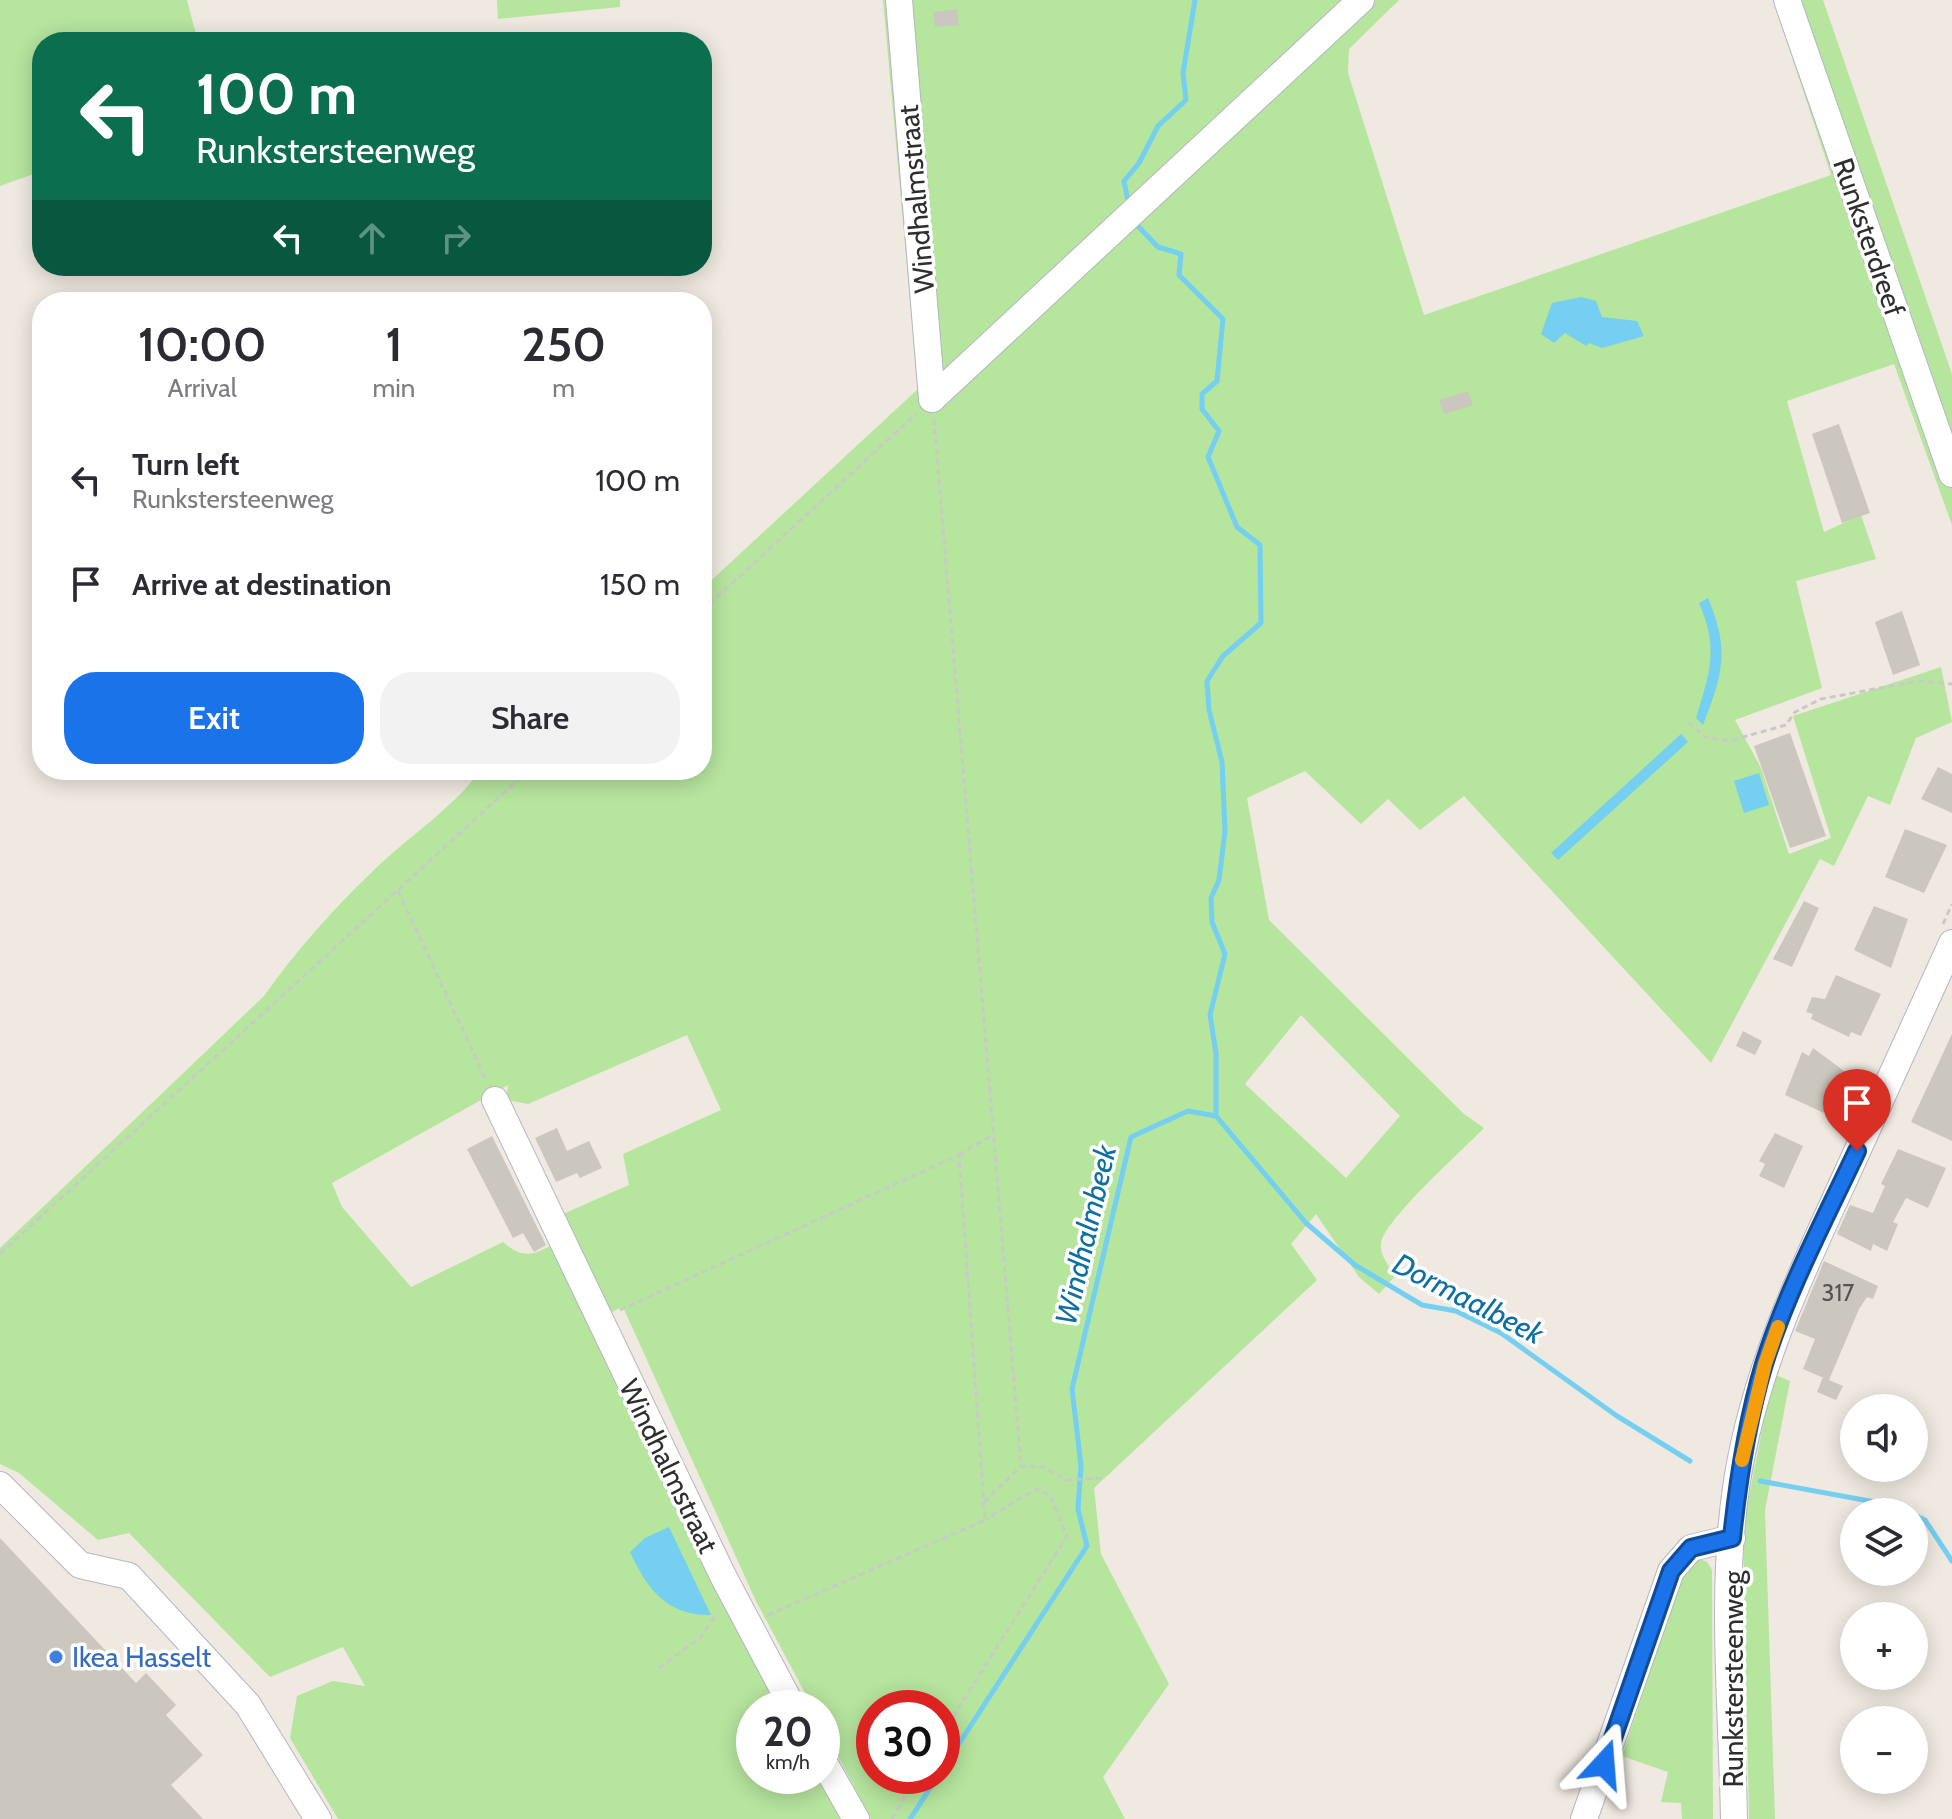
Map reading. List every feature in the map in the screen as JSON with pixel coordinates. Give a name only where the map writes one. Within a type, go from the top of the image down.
[{"type":"street","name":"Windhalmstraat","points":[[899,0],[932,399]]},
{"type":"street","points":[[932,399],[1361,0]]},
{"type":"street","name":"Runksterdreef","points":[[1787,0],[1952,474]]},
{"type":"street","name":"Runkstersteenweg","points":[[1734,1819],[1732,1538],[1737,1481],[1773,1340],[1952,943]]},
{"type":"street","name":"Windhalmstraat","points":[[495,1100],[744,1617],[783,1690]]},
{"type":"street","points":[[0,1485],[80,1565],[129,1576],[248,1705],[318,1819]]},
{"type":"street","name":"Runkstersteenweg","points":[[1584,1819],[1671,1571],[1691,1548],[1732,1538]]},
{"type":"street","points":[[840,1791],[856,1819]]},
{"type":"path","points":[[712,602],[932,399]]},
{"type":"path","points":[[932,399],[1021,1466]]},
{"type":"path","points":[[1688,722],[1705,737],[1729,741],[1786,725],[1795,712],[1821,699],[1918,681],[1952,684]]},
{"type":"path","points":[[0,1254],[518,780]]},
{"type":"path","points":[[398,891],[495,1100]]},
{"type":"path","points":[[599,1320],[959,1155],[992,1135]]},
{"type":"path","points":[[959,1155],[985,1520]]},
{"type":"path","points":[[984,1502],[1021,1466],[1044,1467],[1066,1480],[1102,1478]]},
{"type":"path","points":[[659,1668],[701,1637],[717,1613],[744,1617],[985,1520],[1036,1489],[1050,1495],[1067,1536],[960,1705]]},
{"type":"path","points":[[892,1819],[907,1794]]},
{"type":"green space","points":[[0,0],[187,0],[195,32],[32,32],[32,175],[0,186]]},
{"type":"green space","points":[[497,0],[620,0],[620,7],[498,19]]},
{"type":"green space","points":[[883,0],[1399,0],[1349,49],[1348,73],[1424,315],[1831,175],[1773,0],[1823,0],[1952,374],[1952,525],[1894,364],[1787,401],[1824,532],[1861,515],[1876,559],[1796,581],[1822,688],[1735,720],[1761,768],[1789,854],[1831,838],[1793,716],[1941,667],[1952,722],[1916,738],[1890,805],[1868,796],[1834,866],[1820,859],[1711,1063],[1464,796],[1420,830],[1388,799],[1361,824],[1305,771],[1247,798],[1269,920],[1464,1114],[1484,1128],[1426,1184],[1386,1232],[1381,1243],[1382,1251],[1395,1276],[1379,1294],[1359,1277],[1316,1214],[1291,1244],[1317,1280],[1094,1488],[1101,1554],[1169,1684],[1103,1777],[1125,1819],[871,1819],[858,1794],[960,1794],[960,1690],[856,1690],[856,1791],[840,1760],[840,1690],[803,1690],[755,1599],[623,1307],[600,1317],[556,1217],[629,1185],[623,1154],[721,1110],[687,1035],[528,1104],[506,1100],[508,1085],[332,1183],[342,1207],[411,1287],[503,1242],[525,1254],[543,1250],[550,1246],[542,1230],[549,1227],[780,1690],[736,1690],[736,1794],[834,1794],[850,1819],[338,1819],[290,1738],[297,1696],[333,1681],[365,1686],[343,1647],[270,1677],[129,1533],[98,1540],[19,1473],[0,1464],[0,1248],[264,996],[302,947],[387,858],[457,798],[472,780],[712,780],[712,580],[918,389]],"holes":[[[1301,1015],[1400,1116],[1346,1178],[1245,1084]]]},
{"type":"green space","points":[[1773,1374],[1790,1381],[1765,1510],[1775,1819],[1749,1819],[1743,1527]]},
{"type":"green space","points":[[1697,1558],[1707,1562],[1712,1570],[1713,1819],[1682,1819],[1681,1803],[1661,1802],[1668,1772],[1622,1756],[1684,1568]]},
{"type":"water","points":[[1581,297],[1596,301],[1602,317],[1637,321],[1644,336],[1602,348],[1589,343],[1586,346],[1565,333],[1554,343],[1541,334],[1552,303]]},
{"type":"water","points":[[1708,598],[1719,633],[1721,662],[1703,725],[1696,718],[1708,674],[1711,647],[1699,603]]},
{"type":"water","points":[[1681,734],[1688,742],[1558,860],[1551,853]]},
{"type":"water","points":[[1759,773],[1769,805],[1744,813],[1734,781]]},
{"type":"water","points":[[669,1527],[711,1615],[682,1611],[660,1598],[644,1578],[630,1552],[645,1538]]},
{"type":"building","points":[[957,9],[959,25],[935,27],[933,12]]},
{"type":"building","points":[[1468,391],[1473,405],[1444,414],[1439,400]]},
{"type":"building","points":[[1839,424],[1870,513],[1842,523],[1812,434]]},
{"type":"building","points":[[1902,611],[1920,665],[1893,675],[1875,622]]},
{"type":"building","points":[[1790,733],[1826,836],[1790,848],[1754,746]]},
{"type":"building","points":[[1938,767],[1952,774],[1952,813],[1921,799]]},
{"type":"building","points":[[1905,829],[1947,845],[1924,893],[1885,877]]},
{"type":"building","points":[[1804,901],[1819,908],[1792,967],[1773,959]]},
{"type":"building","points":[[1874,906],[1908,919],[1891,968],[1854,950]]},
{"type":"building","points":[[1836,975],[1881,994],[1861,1036],[1851,1032],[1849,1037],[1811,1019],[1813,1014],[1806,1012],[1812,997],[1825,999]]},
{"type":"building","points":[[1743,1031],[1762,1041],[1755,1055],[1736,1046]]},
{"type":"building","points":[[1952,1034],[1952,1141],[1911,1122]]},
{"type":"building","points":[[1813,1048],[1844,1071],[1824,1113],[1785,1095],[1802,1052],[1809,1056]]},
{"type":"building","points":[[557,1128],[567,1151],[589,1141],[602,1168],[580,1178],[577,1173],[556,1182],[535,1138]]},
{"type":"building","points":[[1775,1133],[1803,1146],[1784,1188],[1759,1176],[1765,1164],[1759,1161]]},
{"type":"building","points":[[492,1136],[546,1245],[534,1252],[523,1233],[513,1238],[467,1149]]},
{"type":"building","points":[[1898,1149],[1946,1168],[1928,1208],[1906,1198],[1893,1222],[1898,1224],[1887,1251],[1873,1244],[1871,1251],[1837,1234],[1850,1205],[1873,1213],[1885,1186],[1881,1184]]},
{"type":"building","points":[[1824,1261],[1878,1286],[1873,1299],[1867,1297],[1859,1309],[1829,1380],[1843,1386],[1836,1400],[1817,1392],[1823,1378],[1803,1369],[1815,1339],[1795,1331]]},
{"type":"building","name":"Ikea Hasselt","points":[[0,1538],[136,1683],[146,1673],[176,1705],[166,1715],[203,1755],[171,1785],[203,1819],[0,1819]]},
{"type":"waterway","name":"Windhalmbeek","points":[[1129,206],[1124,181],[1139,163],[1158,126],[1186,100],[1183,73],[1195,0]]},
{"type":"waterway","name":"Windhalmbeek","points":[[960,1742],[1087,1546],[1078,1509],[1081,1466],[1072,1389],[1131,1137],[1188,1111],[1216,1116],[1216,1053],[1210,1015],[1225,954],[1212,922],[1211,898],[1219,880],[1225,831],[1222,762],[1209,710],[1207,681],[1223,656],[1261,623],[1260,545],[1237,527],[1208,457],[1219,431],[1202,409],[1202,394],[1217,381],[1223,319],[1179,275],[1181,254],[1158,247],[1135,223]]},
{"type":"waterway","name":"Dormaalbeek","points":[[1216,1116],[1306,1223],[1355,1265],[1422,1305],[1456,1311],[1501,1333],[1617,1416],[1690,1461]]},
{"type":"waterway","name":"Dormaalbeek","points":[[1760,1481],[1853,1498]]},
{"type":"waterway","name":"Dormaalbeek","points":[[1928,1525],[1952,1561]]},
{"type":"waterway","name":"Windhalmbeek","points":[[910,1819],[926,1794]]},
{"type":"slow traffic","points":[[1742,1460],[1765,1364],[1778,1327]]},
{"type":"place","name":"Ikea Hasselt","points":[[56,1657]]},
{"type":"route","points":[[1604,1764],[1671,1571],[1691,1548],[1732,1538],[1737,1481],[1765,1364],[1793,1290],[1857,1151]]}]
